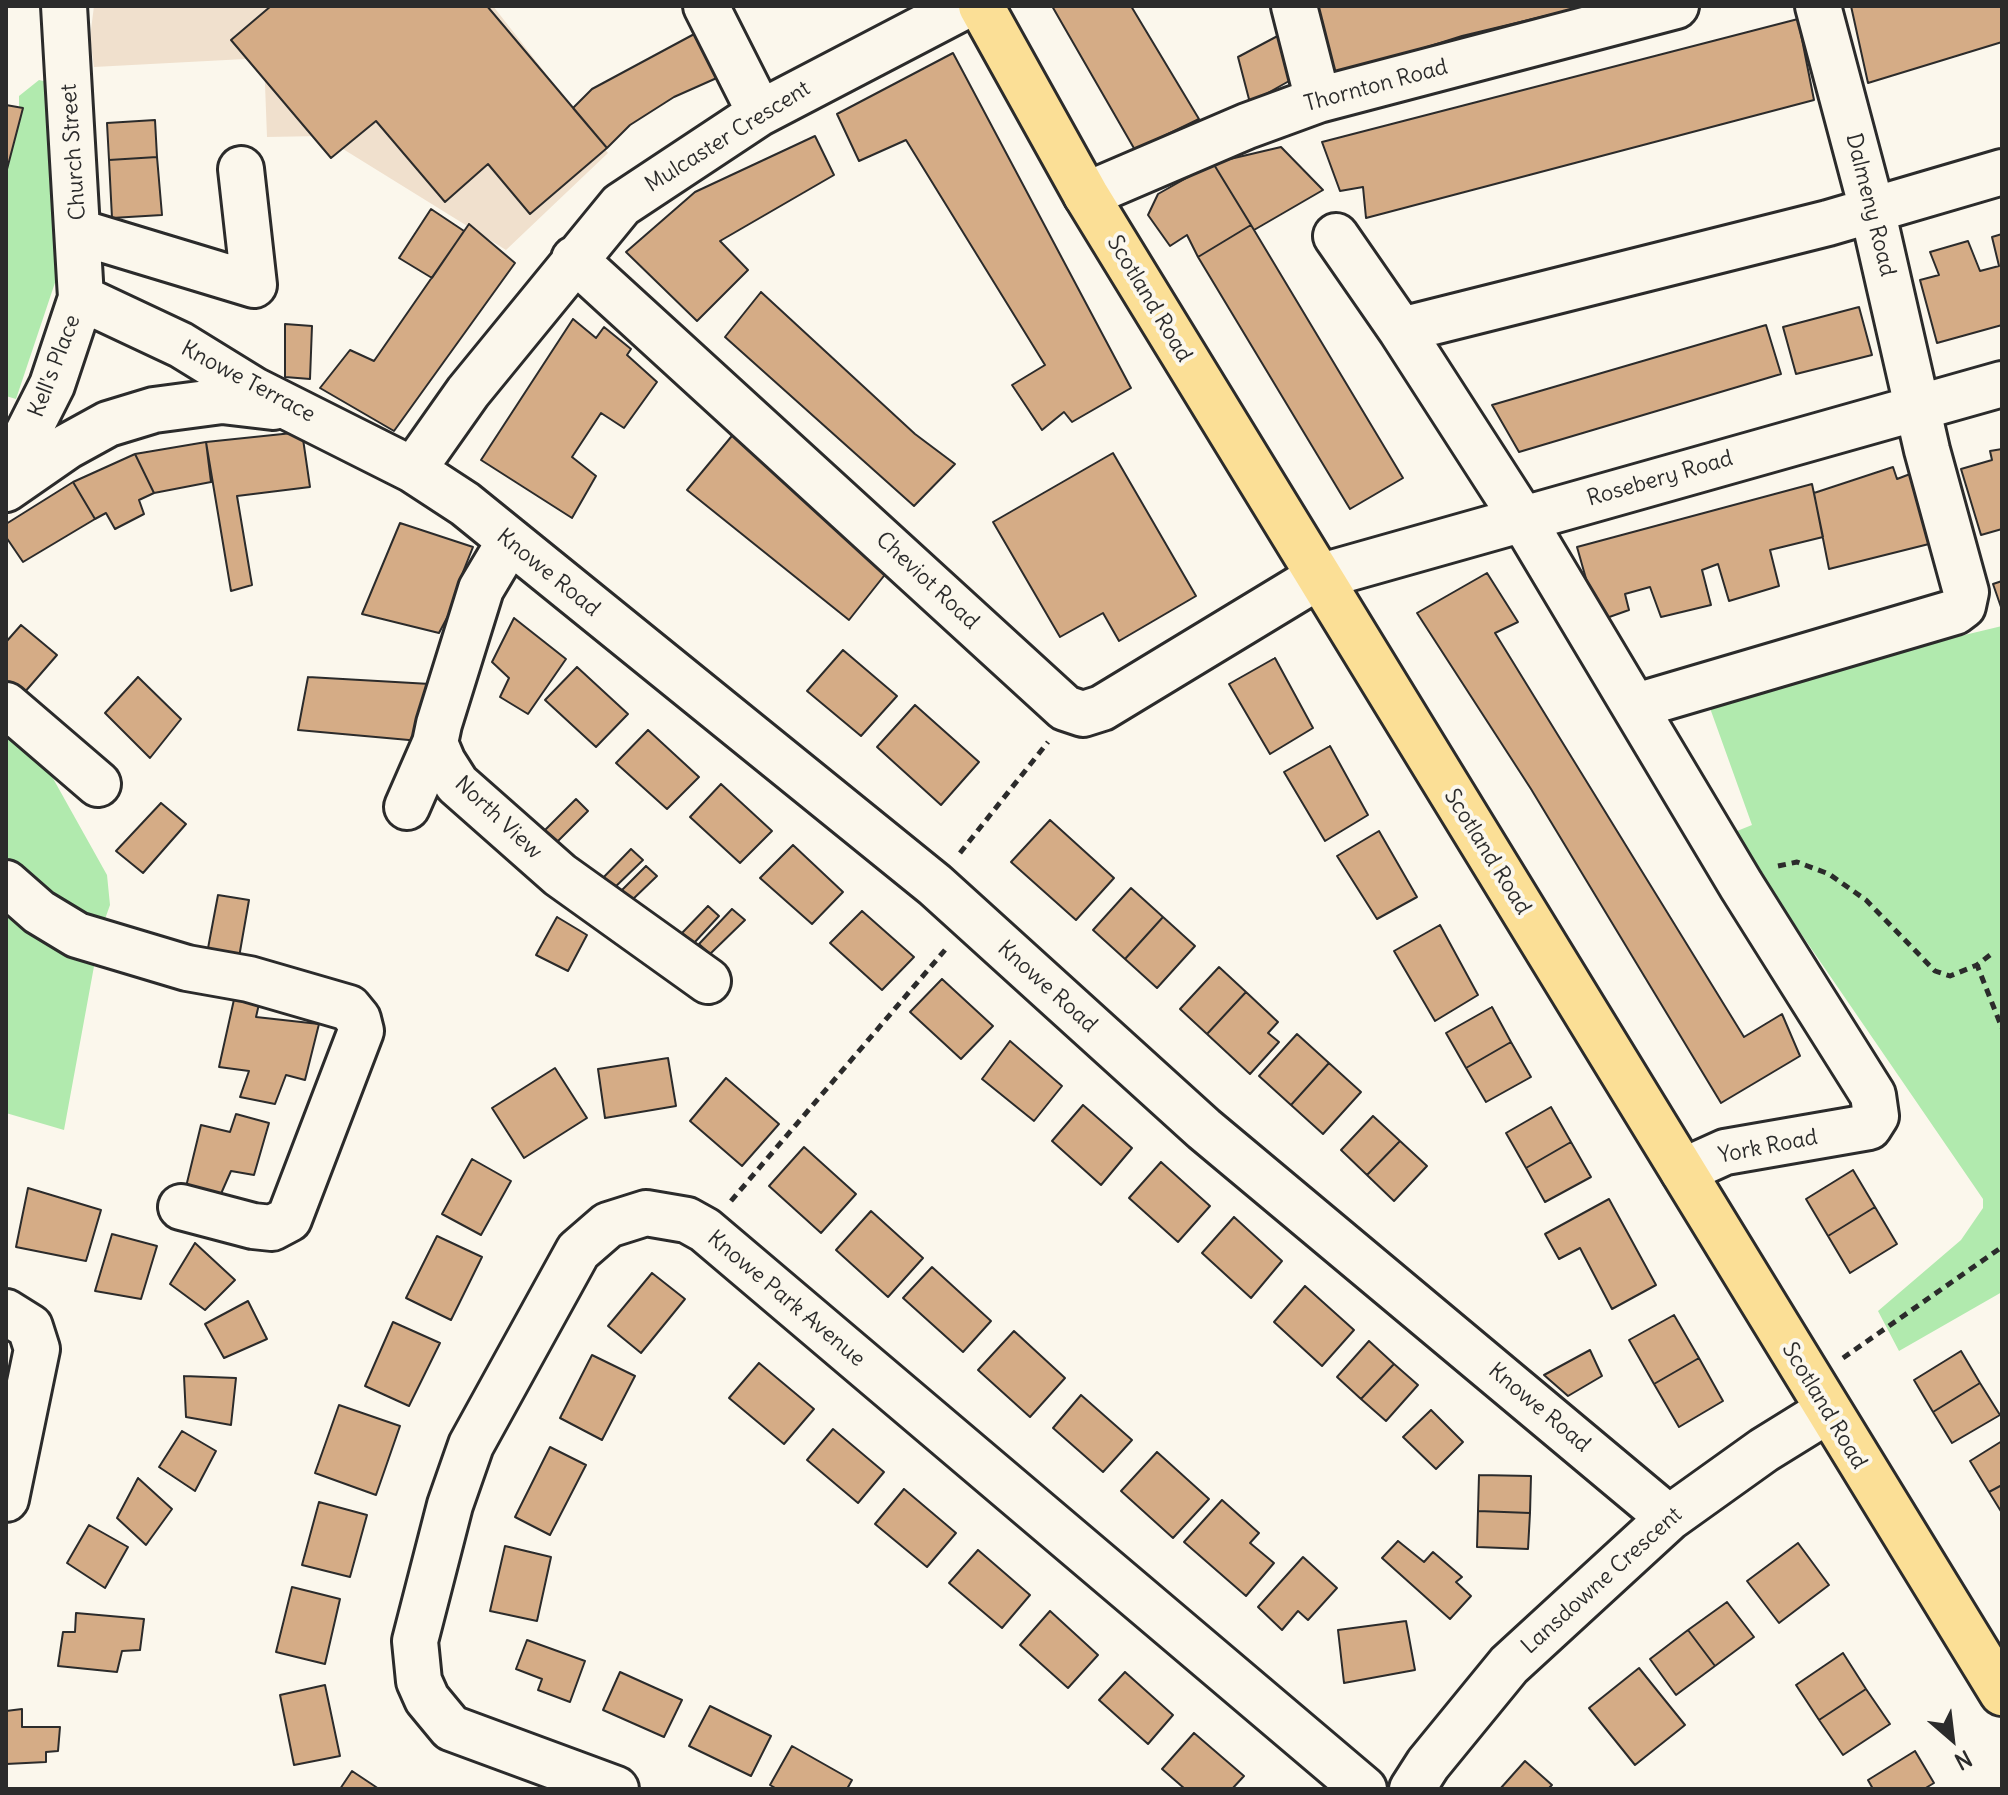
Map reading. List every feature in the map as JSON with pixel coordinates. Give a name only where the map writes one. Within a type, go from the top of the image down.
[{"type":"main road","name":"Scotland Road","points":[[981,6],[1086,195],[2002,1693]]},
{"type":"street","name":"Church Street","points":[[64,6],[81,298]]},
{"type":"street","points":[[706,6],[760,113]]},
{"type":"street","name":"Mulcaster Crescent","points":[[413,470],[430,442],[574,259],[621,205],[760,113],[965,6]]},
{"type":"street","points":[[1294,6],[1318,100]]},
{"type":"street","name":"Thornton Road","points":[[1086,195],[1247,126],[1318,100],[1676,6]]},
{"type":"street","name":"Dalmeny Road","points":[[1636,706],[1955,612],[1963,606],[1966,592],[1872,209],[1818,6]]},
{"type":"street","points":[[79,232],[254,285],[241,169]]},
{"type":"street","points":[[1401,330],[1872,209],[2002,172]]},
{"type":"street","points":[[1336,236],[1401,330],[1522,518],[1741,885]]},
{"type":"street","name":"Cheviot Road","points":[[574,259],[1065,708]]},
{"type":"street","name":"Knowe Terrace","points":[[81,298],[181,345],[254,390],[310,415],[413,470]]},
{"type":"street","name":"Kell's Place","points":[[6,476],[52,385],[81,298]]},
{"type":"street","name":"Rosebery Road","points":[[1318,577],[2002,384]]},
{"type":"street","points":[[6,489],[68,446],[108,424],[154,410],[222,401],[256,403],[310,415]]},
{"type":"street","name":"Knowe Road","points":[[413,470],[465,504],[935,885],[1204,1129],[1669,1518]]},
{"type":"street","points":[[407,807],[435,743],[481,589],[509,542]]},
{"type":"street","points":[[1065,708],[1083,714],[1102,708],[1318,577]]},
{"type":"street","points":[[6,705],[98,784]]},
{"type":"street","name":"North View","points":[[435,743],[457,784],[549,865],[598,905],[708,981]]},
{"type":"street","points":[[6,883],[39,912],[77,935],[187,968],[249,979],[349,1008],[358,1019],[361,1031],[289,1219],[272,1228],[253,1226],[181,1207]]},
{"type":"street","name":"York Road","points":[[1683,1171],[1725,1152],[1856,1131],[1869,1127],[1876,1116],[1873,1095],[1741,885]]},
{"type":"street","name":"Knowe Park Avenue","points":[[616,1789],[451,1728],[423,1690],[415,1661],[415,1641],[450,1505],[471,1445],[578,1251],[608,1225],[646,1213],[667,1214],[705,1230],[1364,1789]]},
{"type":"street","points":[[6,1312],[30,1327],[37,1349],[6,1499]]},
{"type":"street","name":"Lansdowne Crescent","points":[[1412,1789],[1428,1764],[1509,1665],[1669,1518],[1764,1450],[1818,1396]]},
{"type":"path","points":[[935,885],[1045,747],[1060,726],[1065,708]]},
{"type":"path","points":[[1741,885],[1772,867],[1797,862],[1829,874],[1866,900],[1935,971],[1950,976],[1977,965],[1990,955]]},
{"type":"path","points":[[1977,965],[2002,1028]]},
{"type":"path","points":[[705,1230],[919,981]]},
{"type":"path","points":[[1818,1396],[2002,1247]]},
{"type":"shaded area","points":[[94,6],[493,6],[608,153],[506,250],[322,136],[267,137],[264,58],[94,67],[90,38]]},
{"type":"green space","points":[[39,80],[56,84],[74,226],[16,399],[6,396],[6,174],[23,109],[19,107],[19,96]]},
{"type":"green space","points":[[2002,626],[2002,1292],[1899,1351],[1878,1311],[1961,1240],[1983,1208],[1983,1199],[1732,833],[1752,825],[1706,697]]},
{"type":"green space","points":[[6,717],[31,739],[107,875],[110,905],[105,919],[90,919],[43,901],[6,863]]},
{"type":"green space","points":[[6,878],[97,950],[64,1130],[6,1113]]},
{"type":"building","points":[[271,6],[487,6],[607,148],[530,214],[488,164],[445,202],[376,121],[331,158],[231,40]]},
{"type":"building","points":[[1052,6],[1131,6],[1199,119],[1135,150]]},
{"type":"building","points":[[1306,6],[1587,6],[1462,36],[1323,80]]},
{"type":"building","points":[[1851,6],[2002,6],[2002,42],[1868,83]]},
{"type":"building","points":[[1798,19],[1814,100],[1366,218],[1363,187],[1340,191],[1322,142]]},
{"type":"building","points":[[1287,31],[1298,76],[1250,103],[1238,57]]},
{"type":"building","points":[[698,32],[719,77],[674,97],[630,125],[607,148],[573,108],[592,89]]},
{"type":"building","points":[[953,53],[1131,388],[1072,422],[1064,412],[1042,430],[1012,385],[1045,365],[906,140],[859,161],[837,114]]},
{"type":"building","points":[[6,105],[23,108],[6,173]]},
{"type":"building","points":[[155,120],[157,157],[109,160],[107,123]]},
{"type":"building","points":[[815,136],[834,175],[720,241],[748,270],[697,321],[626,252],[695,192]]},
{"type":"building","points":[[1281,147],[1323,190],[1254,230],[1213,163]]},
{"type":"building","points":[[157,157],[162,215],[112,218],[109,160]]},
{"type":"building","points":[[1213,163],[1251,225],[1198,257],[1187,235],[1170,246],[1148,215],[1158,194]]},
{"type":"building","points":[[431,209],[464,231],[432,278],[399,258]]},
{"type":"building","points":[[469,224],[515,263],[394,431],[320,388],[350,350],[374,361]]},
{"type":"building","points":[[1251,225],[1403,478],[1350,509],[1198,257]]},
{"type":"building","points":[[2002,234],[2002,325],[1937,343],[1920,280],[1939,275],[1930,252],[1968,241],[1980,271],[1999,266],[1992,237]]},
{"type":"building","points":[[761,292],[915,434],[955,464],[914,506],[725,337]]},
{"type":"building","points":[[1859,307],[1872,355],[1796,374],[1783,327]]},
{"type":"building","points":[[573,319],[596,338],[604,327],[631,349],[627,355],[657,382],[624,428],[601,413],[572,457],[596,476],[572,518],[481,460]]},
{"type":"building","points":[[285,324],[312,326],[310,379],[285,377]]},
{"type":"building","points":[[1766,325],[1781,374],[1519,452],[1492,405]]},
{"type":"building","points":[[736,431],[891,567],[849,620],[687,490]]},
{"type":"building","points":[[302,432],[310,487],[237,496],[252,585],[231,591],[206,442]]},
{"type":"building","points":[[206,442],[211,482],[154,493],[135,454]]},
{"type":"building","points":[[2002,449],[2002,529],[1981,535],[1961,469],[1992,460],[1990,451]]},
{"type":"building","points":[[1113,453],[1196,596],[1119,641],[1103,613],[1060,637],[993,522]]},
{"type":"building","points":[[135,454],[154,493],[139,500],[144,514],[115,529],[106,513],[95,519],[73,482]]},
{"type":"building","points":[[1893,467],[1897,479],[1918,471],[1937,542],[1829,569],[1814,493]]},
{"type":"building","points":[[73,482],[95,519],[23,562],[6,537],[6,524]]},
{"type":"building","points":[[1812,484],[1823,537],[1770,550],[1779,586],[1729,601],[1718,564],[1702,570],[1711,605],[1661,617],[1650,587],[1625,594],[1629,610],[1598,621],[1577,547]]},
{"type":"building","points":[[400,523],[473,547],[459,582],[472,592],[463,616],[449,614],[439,633],[362,614]]},
{"type":"building","points":[[1487,573],[1518,622],[1495,633],[1744,1037],[1782,1014],[1800,1056],[1721,1103],[1531,789],[1417,613]]},
{"type":"building","points":[[2002,581],[2002,610],[1993,584]]},
{"type":"building","points":[[514,618],[566,659],[528,714],[500,697],[509,678],[492,662]]},
{"type":"building","points":[[21,625],[57,655],[17,701],[6,692],[6,642]]},
{"type":"building","points":[[843,650],[897,696],[861,736],[807,691]]},
{"type":"building","points":[[1275,658],[1313,728],[1270,754],[1229,684]]},
{"type":"building","points":[[577,667],[628,714],[596,747],[545,700]]},
{"type":"building","points":[[138,677],[181,719],[150,758],[105,713]]},
{"type":"building","points":[[308,677],[430,684],[420,741],[298,730]]},
{"type":"building","points":[[915,705],[979,762],[941,805],[877,747]]},
{"type":"building","points":[[648,730],[699,777],[667,809],[616,763]]},
{"type":"building","points":[[1330,746],[1368,815],[1325,841],[1284,772]]},
{"type":"building","points":[[721,784],[772,831],[740,863],[690,817]]},
{"type":"building","points":[[576,799],[588,811],[555,844],[542,833]]},
{"type":"building","points":[[161,803],[186,824],[143,873],[116,851]]},
{"type":"building","points":[[1050,820],[1114,878],[1076,920],[1011,862]]},
{"type":"building","points":[[1379,831],[1417,897],[1377,919],[1337,856]]},
{"type":"building","points":[[793,845],[843,892],[812,924],[760,878]]},
{"type":"building","points":[[631,849],[643,860],[611,891],[599,882]]},
{"type":"building","points":[[646,866],[657,876],[631,901],[620,892]]},
{"type":"building","points":[[1131,888],[1163,917],[1125,959],[1093,930]]},
{"type":"building","points":[[218,895],[249,900],[238,963],[206,959]]},
{"type":"building","points":[[708,906],[719,916],[694,943],[682,933]]},
{"type":"building","points":[[732,909],[745,920],[710,954],[699,944]]},
{"type":"building","points":[[862,911],[914,957],[882,990],[830,943]]},
{"type":"building","points":[[557,917],[587,935],[568,971],[536,955]]},
{"type":"building","points":[[1163,917],[1195,946],[1157,988],[1125,959]]},
{"type":"building","points":[[1440,925],[1478,995],[1435,1021],[1394,951]]},
{"type":"building","points":[[1219,967],[1246,992],[1207,1034],[1180,1009]]},
{"type":"building","points":[[942,979],[993,1026],[961,1059],[910,1012]]},
{"type":"building","points":[[237,986],[262,991],[256,1017],[319,1024],[305,1080],[286,1075],[275,1104],[240,1097],[249,1071],[219,1067]]},
{"type":"building","points":[[1246,992],[1278,1022],[1268,1033],[1279,1042],[1250,1074],[1207,1034]]},
{"type":"building","points":[[1492,1007],[1511,1042],[1466,1068],[1446,1033]]},
{"type":"building","points":[[1297,1034],[1329,1063],[1291,1105],[1259,1076]]},
{"type":"building","points":[[1010,1041],[1062,1086],[1034,1121],[982,1079]]},
{"type":"building","points":[[1511,1042],[1531,1077],[1486,1102],[1466,1068]]},
{"type":"building","points":[[668,1058],[676,1106],[605,1118],[598,1069]]},
{"type":"building","points":[[1329,1063],[1361,1092],[1323,1134],[1291,1105]]},
{"type":"building","points":[[555,1068],[587,1118],[524,1158],[492,1108]]},
{"type":"building","points":[[726,1078],[779,1124],[742,1166],[690,1121]]},
{"type":"building","points":[[1083,1105],[1132,1148],[1101,1185],[1052,1141]]},
{"type":"building","points":[[1551,1107],[1571,1142],[1526,1168],[1506,1133]]},
{"type":"building","points":[[236,1114],[269,1123],[254,1175],[231,1171],[220,1196],[185,1191],[201,1125],[230,1132]]},
{"type":"building","points":[[1373,1116],[1400,1141],[1367,1175],[1341,1150]]},
{"type":"building","points":[[1400,1141],[1427,1166],[1394,1201],[1367,1175]]},
{"type":"building","points":[[1571,1142],[1591,1177],[1545,1202],[1526,1168]]},
{"type":"building","points":[[804,1147],[856,1194],[821,1233],[769,1186]]},
{"type":"building","points":[[472,1159],[511,1181],[481,1235],[442,1214]]},
{"type":"building","points":[[1161,1162],[1210,1206],[1178,1242],[1129,1198]]},
{"type":"building","points":[[1853,1170],[1875,1207],[1828,1236],[1806,1199]]},
{"type":"building","points":[[28,1188],[101,1210],[86,1261],[16,1247]]},
{"type":"building","points":[[1609,1199],[1656,1285],[1612,1309],[1580,1248],[1559,1259],[1545,1234]]},
{"type":"building","points":[[1875,1207],[1897,1244],[1850,1273],[1828,1236]]},
{"type":"building","points":[[871,1211],[923,1258],[888,1297],[836,1250]]},
{"type":"building","points":[[1234,1217],[1282,1261],[1251,1298],[1202,1253]]},
{"type":"building","points":[[112,1234],[157,1246],[141,1299],[95,1291]]},
{"type":"building","points":[[437,1236],[482,1257],[451,1320],[406,1298]]},
{"type":"building","points":[[195,1243],[235,1280],[205,1310],[170,1284]]},
{"type":"building","points":[[932,1267],[991,1321],[963,1352],[903,1298]]},
{"type":"building","points":[[652,1273],[685,1299],[641,1353],[608,1326]]},
{"type":"building","points":[[1305,1286],[1354,1330],[1322,1366],[1274,1322]]},
{"type":"building","points":[[248,1301],[267,1339],[224,1358],[205,1324]]},
{"type":"building","points":[[1674,1315],[1699,1358],[1654,1384],[1629,1340]]},
{"type":"building","points":[[393,1322],[440,1343],[409,1406],[365,1386]]},
{"type":"building","points":[[1014,1331],[1065,1378],[1030,1417],[978,1370]]},
{"type":"building","points":[[1369,1341],[1394,1364],[1361,1399],[1337,1377]]},
{"type":"building","points":[[1590,1350],[1602,1376],[1568,1396],[1544,1375]]},
{"type":"building","points":[[1961,1351],[1980,1383],[1933,1412],[1914,1380]]},
{"type":"building","points":[[592,1355],[635,1376],[602,1440],[560,1418]]},
{"type":"building","points":[[1699,1358],[1723,1401],[1679,1427],[1654,1384]]},
{"type":"building","points":[[759,1363],[814,1409],[784,1444],[729,1398]]},
{"type":"building","points":[[1394,1364],[1418,1385],[1386,1421],[1361,1399]]},
{"type":"building","points":[[184,1376],[236,1378],[231,1425],[186,1417]]},
{"type":"building","points":[[1980,1383],[2000,1415],[1952,1443],[1933,1412]]},
{"type":"building","points":[[1081,1395],[1132,1440],[1103,1472],[1053,1428]]},
{"type":"building","points":[[339,1405],[400,1426],[376,1495],[315,1473]]},
{"type":"building","points":[[1431,1410],[1463,1442],[1436,1469],[1403,1437]]},
{"type":"building","points":[[833,1429],[884,1472],[858,1503],[807,1460]]},
{"type":"building","points":[[182,1431],[216,1451],[195,1491],[159,1467]]},
{"type":"building","points":[[2002,1441],[2002,1485],[1989,1492],[1970,1461]]},
{"type":"building","points":[[550,1447],[586,1465],[550,1535],[515,1517]]},
{"type":"building","points":[[1157,1452],[1209,1499],[1173,1538],[1121,1491]]},
{"type":"building","points":[[1479,1475],[1531,1476],[1530,1513],[1478,1511]]},
{"type":"building","points":[[138,1478],[172,1509],[146,1545],[117,1518]]},
{"type":"building","points":[[2002,1485],[2002,1513],[1989,1492]]},
{"type":"building","points":[[904,1489],[956,1533],[927,1567],[875,1524]]},
{"type":"building","points":[[1222,1500],[1259,1533],[1250,1543],[1274,1563],[1246,1596],[1184,1542]]},
{"type":"building","points":[[319,1502],[367,1515],[350,1577],[302,1565]]},
{"type":"building","points":[[1478,1511],[1530,1513],[1528,1549],[1477,1547]]},
{"type":"building","points":[[89,1525],[128,1547],[105,1588],[67,1563]]},
{"type":"building","points":[[1398,1541],[1424,1562],[1433,1552],[1462,1577],[1456,1582],[1471,1596],[1450,1619],[1382,1558]]},
{"type":"building","points":[[1798,1543],[1829,1585],[1779,1623],[1747,1581]]},
{"type":"building","points":[[505,1546],[551,1557],[537,1621],[490,1611]]},
{"type":"building","points":[[978,1550],[1030,1595],[1002,1628],[949,1583]]},
{"type":"building","points":[[1303,1557],[1337,1588],[1308,1620],[1298,1611],[1282,1630],[1258,1607]]},
{"type":"building","points":[[292,1587],[340,1599],[325,1664],[276,1652]]},
{"type":"building","points":[[1727,1602],[1754,1637],[1715,1666],[1688,1630]]},
{"type":"building","points":[[1050,1611],[1098,1655],[1068,1688],[1020,1645]]},
{"type":"building","points":[[76,1613],[144,1619],[140,1650],[122,1651],[117,1672],[58,1666],[63,1632],[75,1632]]},
{"type":"building","points":[[1406,1621],[1415,1670],[1344,1683],[1338,1630]]},
{"type":"building","points":[[1688,1630],[1715,1666],[1676,1695],[1650,1659]]},
{"type":"building","points":[[527,1640],[585,1661],[570,1702],[538,1690],[542,1679],[516,1669]]},
{"type":"building","points":[[1843,1653],[1866,1689],[1819,1720],[1796,1685]]},
{"type":"building","points":[[1639,1668],[1685,1725],[1635,1765],[1589,1708]]},
{"type":"building","points":[[620,1672],[682,1700],[664,1737],[603,1710]]},
{"type":"building","points":[[1125,1672],[1173,1715],[1148,1744],[1099,1700]]},
{"type":"building","points":[[325,1685],[340,1756],[294,1765],[280,1695]]},
{"type":"building","points":[[1866,1689],[1890,1724],[1843,1755],[1819,1720]]},
{"type":"building","points":[[710,1706],[771,1736],[751,1776],[689,1746]]},
{"type":"building","points":[[22,1709],[22,1727],[60,1727],[58,1751],[46,1752],[46,1762],[6,1764],[6,1711]]},
{"type":"building","points":[[1194,1733],[1244,1776],[1232,1789],[1185,1789],[1162,1769]]},
{"type":"building","points":[[792,1746],[852,1780],[847,1789],[777,1789],[770,1785]]},
{"type":"building","points":[[1915,1751],[1934,1783],[1924,1789],[1873,1789],[1868,1780]]},
{"type":"building","points":[[1525,1761],[1552,1785],[1548,1789],[1500,1789]]},
{"type":"building","points":[[352,1771],[379,1789],[340,1789]]}]
